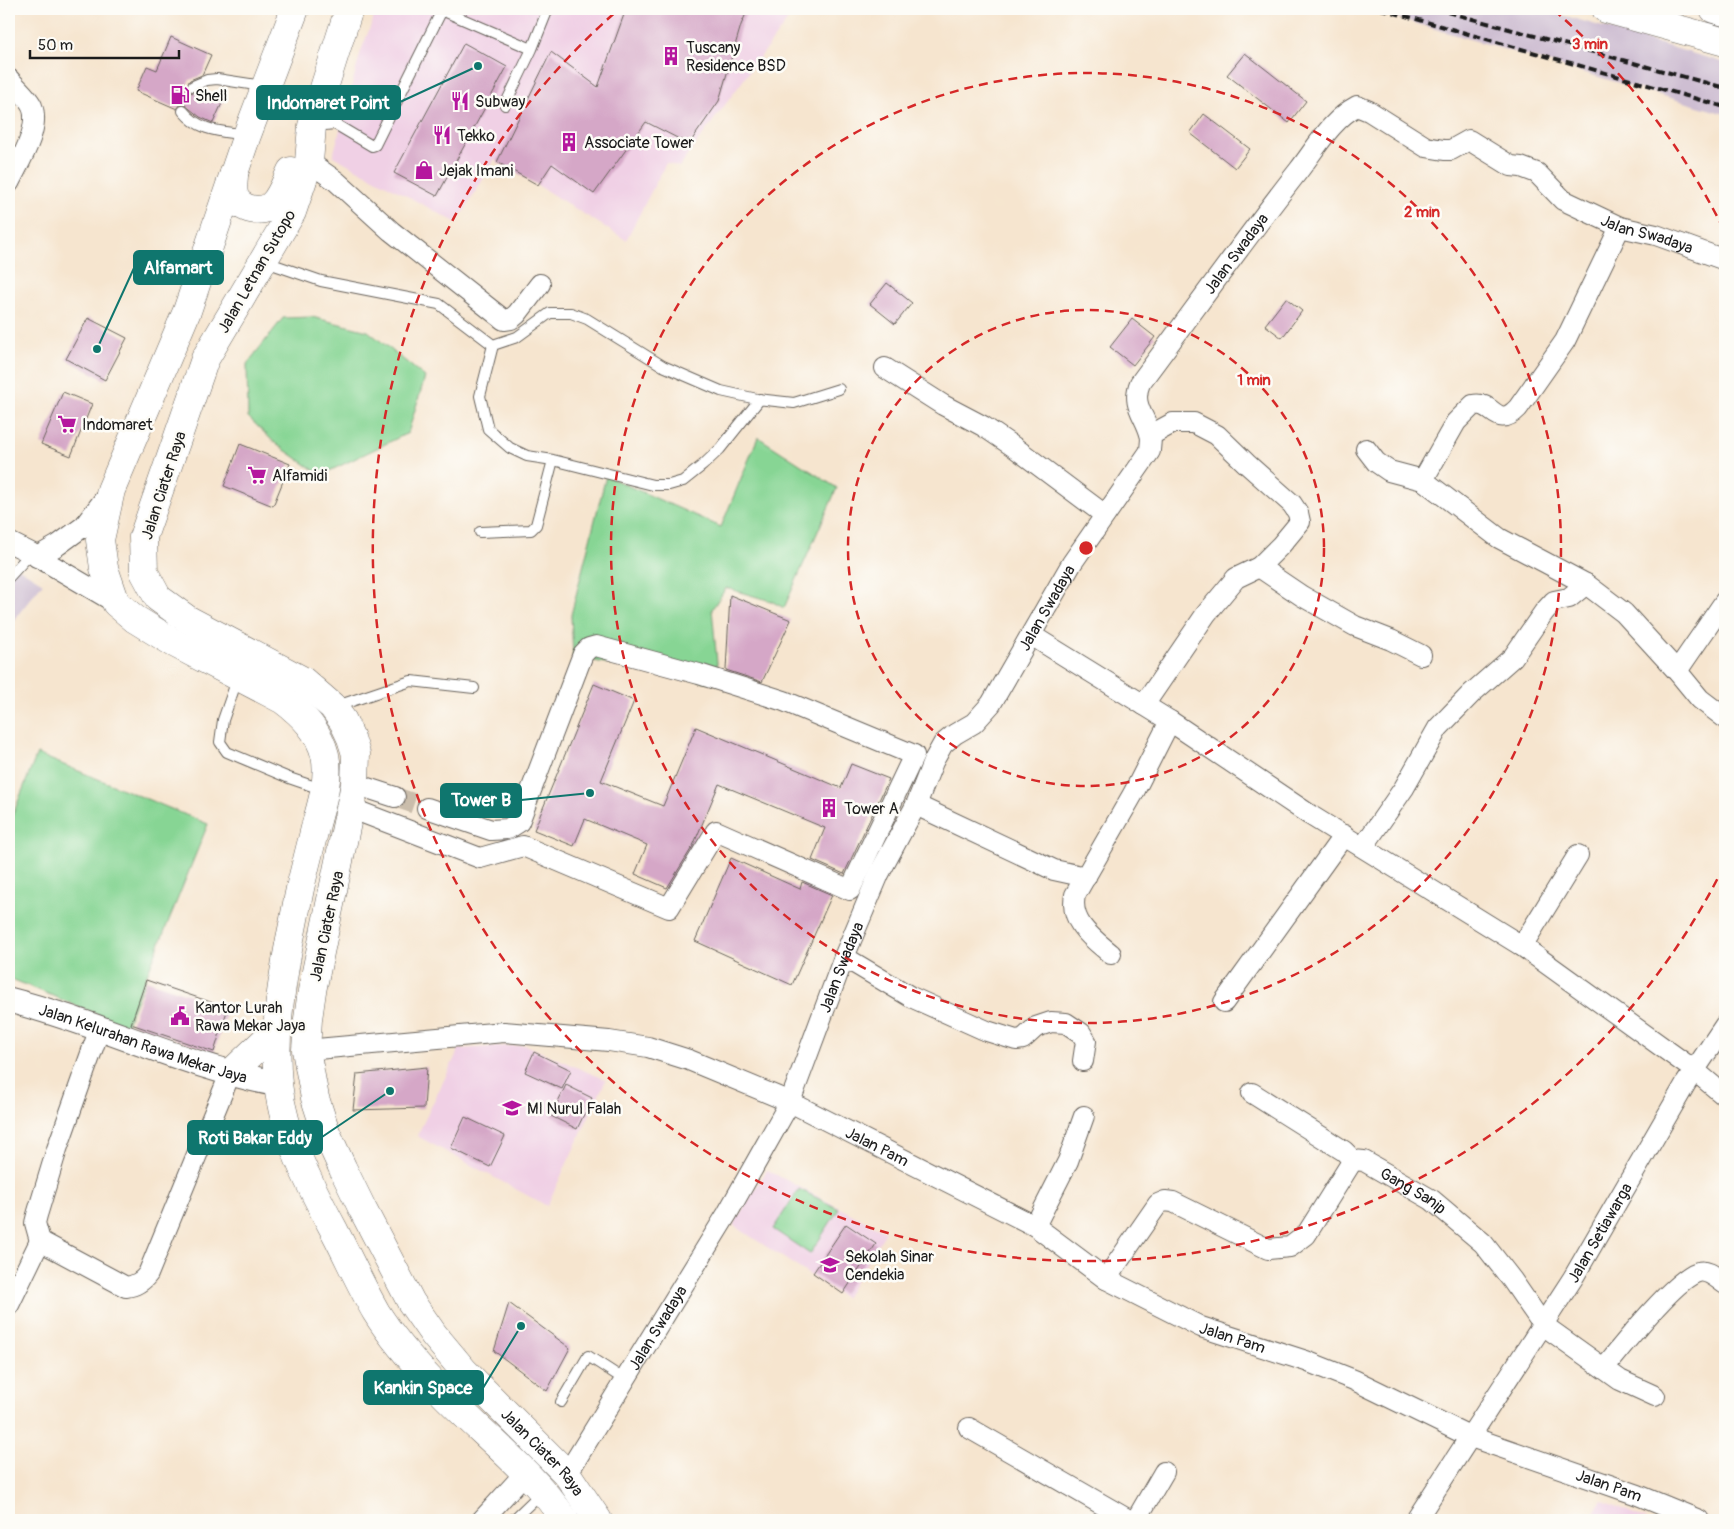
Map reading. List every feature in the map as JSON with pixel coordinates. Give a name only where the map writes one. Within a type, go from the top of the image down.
[{"type":"main road","points":[[116,603],[104,568],[100,540],[111,490],[187,312],[264,86],[295,9]]},
{"type":"main road","name":"Jalan Letnan Sutopo","points":[[205,359],[292,212],[309,162],[312,126],[349,9]]},
{"type":"main road","points":[[1606,9],[1725,42]]},
{"type":"main road","points":[[1714,9],[1725,12]]},
{"type":"main road","points":[[234,174],[234,195],[238,202],[252,210],[262,210],[271,207],[277,201],[312,126]]},
{"type":"main road","name":"Jalan Ciater Raya","points":[[205,359],[143,537],[144,572],[158,598],[187,619],[302,680],[333,707],[352,738],[356,754],[353,796],[312,991],[308,1019],[306,1050],[315,1098],[326,1132],[362,1210],[412,1302],[434,1335],[464,1371],[567,1474],[593,1512]]},
{"type":"main road","name":"Jalan Ciater Raya","points":[[116,603],[152,630],[283,700],[310,724],[320,740],[327,772],[280,993],[278,1084],[291,1138],[308,1181],[377,1313],[436,1386],[535,1481],[565,1520]]},
{"type":"main road","points":[[230,1074],[278,1028]]},
{"type":"main road","points":[[565,1520],[593,1512]]},
{"type":"street","points":[[9,79],[32,104],[35,119],[33,131],[9,183]]},
{"type":"street","name":"Jalan Swadaya","points":[[567,1474],[727,1214],[790,1102],[844,957],[879,874],[916,805],[933,762],[943,744],[954,734],[974,723],[991,704],[1072,563],[1150,451],[1151,435],[1137,402],[1136,392],[1140,383],[1281,194],[1327,134],[1349,110],[1357,106],[1369,111],[1426,147],[1451,150],[1468,140],[1511,166],[1521,167],[1536,173],[1563,200],[1620,227],[1656,235],[1725,260]]},
{"type":"street","points":[[309,162],[336,181],[391,231],[504,320],[511,319],[517,314],[540,284]]},
{"type":"street","points":[[1424,480],[1456,422],[1473,405],[1481,404],[1500,416],[1505,417],[1510,416],[1518,408],[1565,341],[1620,227]]},
{"type":"street","points":[[885,368],[944,405],[983,426],[1105,515]]},
{"type":"street","points":[[1144,705],[1206,614],[1236,578],[1259,567],[1300,522],[1298,513],[1292,504],[1217,435],[1194,423],[1172,423],[1151,435]]},
{"type":"street","points":[[1366,448],[1376,462],[1389,471],[1424,480],[1499,538],[1586,584],[1624,613],[1700,699],[1725,718]]},
{"type":"street","points":[[34,555],[58,545],[84,526],[111,490]]},
{"type":"street","points":[[9,542],[116,603]]},
{"type":"street","points":[[1259,567],[1302,596],[1347,622],[1421,655]]},
{"type":"street","points":[[1363,847],[1404,788],[1438,728],[1472,693],[1513,657],[1544,612],[1554,601],[1569,598],[1586,584]]},
{"type":"street","points":[[1677,671],[1725,601]]},
{"type":"street","points":[[1031,635],[1170,721],[1344,835],[1522,946],[1694,1070],[1725,1096]]},
{"type":"street","points":[[353,796],[480,858],[523,846],[669,908],[716,831],[850,890],[914,755],[784,701],[699,674],[596,646],[589,648],[583,654],[519,822],[508,829],[491,830],[427,808]]},
{"type":"street","points":[[1111,954],[1087,934],[1075,915],[1073,903],[1075,895],[1133,794],[1170,721]]},
{"type":"street","points":[[353,796],[395,797]]},
{"type":"street","points":[[916,805],[1054,870],[1086,877]]},
{"type":"street","points":[[1224,1002],[1344,835]]},
{"type":"street","points":[[1522,946],[1578,855]]},
{"type":"street","points":[[844,957],[911,997],[987,1031],[1016,1040],[1023,1039],[1036,1028],[1050,1022],[1066,1022],[1081,1033],[1086,1041],[1083,1061]]},
{"type":"street","name":"Jalan Kelurahan Rawa Mekar Jaya","points":[[9,1000],[100,1028],[230,1074],[278,1084]]},
{"type":"street","name":"Jalan Setiawarga","points":[[1416,1520],[1573,1278],[1694,1070],[1725,1025]]},
{"type":"street","points":[[9,1305],[40,1241],[35,1224],[37,1216],[57,1149],[100,1028]]},
{"type":"street","name":"Jalan Pam","points":[[306,1050],[504,1032],[609,1041],[648,1047],[689,1060],[790,1102],[1035,1226],[1106,1279],[1201,1327],[1354,1380],[1471,1437],[1638,1495],[1699,1520]]},
{"type":"street","points":[[40,1241],[126,1287],[132,1286],[144,1279],[148,1274],[230,1074]]},
{"type":"street","name":"Gang Sanip","points":[[1252,1093],[1344,1151],[1353,1160],[1364,1161],[1432,1200],[1483,1243],[1512,1280],[1543,1325]]},
{"type":"street","points":[[1035,1226],[1068,1162],[1084,1116]]},
{"type":"street","points":[[1106,1279],[1158,1204],[1166,1201],[1173,1202],[1268,1249],[1290,1247],[1306,1235],[1353,1160]]},
{"type":"street","points":[[1604,1368],[1636,1328],[1680,1284],[1698,1272],[1708,1272],[1725,1284]]},
{"type":"street","points":[[1543,1325],[1620,1380],[1655,1396]]},
{"type":"street","points":[[969,1428],[1129,1520]]},
{"type":"street","points":[[1136,1520],[1164,1472]]},
{"type":"street","points":[[482,1520],[535,1481]]},
{"type":"lane","points":[[312,126],[335,124],[372,146],[375,145],[440,9],[532,48]]},
{"type":"lane","points":[[504,105],[532,48],[548,9]]},
{"type":"lane","points":[[193,86],[207,80],[264,86]]},
{"type":"lane","points":[[183,111],[190,120],[203,128],[247,135]]},
{"type":"lane","points":[[263,261],[321,281],[439,304],[493,345]]},
{"type":"lane","points":[[493,345],[517,337],[550,313],[571,312],[588,318],[663,366],[721,391],[760,399],[794,402],[839,389]]},
{"type":"lane","points":[[493,345],[480,396],[488,429],[510,448],[527,456],[553,460],[653,485],[683,481],[704,465],[720,449],[760,399]]},
{"type":"lane","points":[[480,532],[531,530],[536,525],[553,460]]},
{"type":"lane","points":[[9,577],[34,555]]},
{"type":"lane","points":[[238,677],[223,720],[220,742],[227,752],[289,778],[324,790]]},
{"type":"lane","points":[[333,707],[411,681],[474,688]]},
{"type":"lane","points":[[561,1402],[588,1356],[625,1380]]},
{"type":"lane","points":[[513,1520],[535,1481]]},
{"type":"shaded area","points":[[377,9],[796,9],[679,167],[666,163],[626,240],[495,159],[457,223],[333,156],[361,51]]},
{"type":"shaded area","points":[[1367,9],[1542,9],[1725,63],[1725,114]]},
{"type":"shaded area","points":[[9,562],[43,583],[9,626]]},
{"type":"shaded area","name":"MI Nurul Falah","points":[[525,1045],[606,1080],[547,1206],[417,1136],[459,1049]]},
{"type":"shaded area","name":"Sekolah Sinar Cendekia","points":[[767,1170],[886,1232],[845,1298],[733,1225]]},
{"type":"shaded area","points":[[1602,1500],[1648,1520],[1590,1520]]},
{"type":"green space","points":[[312,317],[368,331],[425,377],[408,433],[321,475],[276,444],[248,417],[247,364],[283,318]]},
{"type":"green space","points":[[758,437],[837,488],[784,608],[771,601],[726,588],[712,609],[719,684],[573,657],[571,615],[606,476],[721,527]]},
{"type":"green space","points":[[37,754],[208,824],[126,1026],[9,978],[9,824]]},
{"type":"green space","points":[[799,1189],[839,1209],[810,1254],[773,1229]]},
{"type":"building","points":[[626,9],[748,9],[741,25],[719,101],[689,144],[646,122],[594,194],[552,164],[538,185],[497,162],[551,52],[598,87]]},
{"type":"building","points":[[171,37],[211,55],[202,75],[190,80],[186,86],[192,93],[202,90],[224,99],[213,123],[200,117],[185,105],[181,104],[177,109],[136,91],[147,66],[157,70]]},
{"type":"building","points":[[464,43],[507,67],[437,196],[394,173]]},
{"type":"building","points":[[1245,53],[1306,101],[1289,123],[1227,75]]},
{"type":"building","points":[[1204,114],[1250,149],[1235,168],[1190,133]]},
{"type":"building","points":[[887,283],[912,303],[895,324],[870,304]]},
{"type":"building","points":[[1286,298],[1302,311],[1282,338],[1265,325]]},
{"type":"building","points":[[88,318],[127,338],[105,380],[66,359]]},
{"type":"building","points":[[1132,319],[1155,337],[1133,365],[1110,347]]},
{"type":"building","name":"Indomaret","points":[[63,392],[92,404],[71,456],[41,444]]},
{"type":"building","name":"Alfamidi","points":[[240,444],[290,464],[273,506],[224,486]]},
{"type":"building","points":[[730,595],[791,620],[762,682],[726,670]]},
{"type":"building","points":[[594,684],[634,701],[601,781],[663,806],[696,727],[841,788],[851,764],[889,779],[844,874],[812,860],[825,828],[719,784],[693,846],[667,888],[635,874],[647,845],[585,819],[574,846],[534,830]]},
{"type":"building","points":[[731,858],[800,889],[802,882],[832,895],[792,985],[695,941]]},
{"type":"building","name":"Kantor Lurah Rawa Mekar Jaya","points":[[146,980],[228,1008],[214,1052],[131,1024]]},
{"type":"building","points":[[534,1052],[571,1070],[562,1089],[525,1072]]},
{"type":"building","points":[[427,1067],[424,1108],[353,1110],[357,1074]]},
{"type":"building","points":[[566,1085],[592,1098],[577,1129],[551,1116]]},
{"type":"building","points":[[465,1117],[505,1136],[490,1167],[451,1148]]},
{"type":"building","points":[[846,1224],[876,1244],[843,1294],[813,1273]]},
{"type":"building","points":[[509,1303],[570,1348],[547,1391],[494,1351]]},
{"type":"tunnel","points":[[395,797],[427,808]]},
{"type":"railway","points":[[1381,9],[1725,107]]},
{"type":"railway","points":[[1436,9],[1725,88]]},
{"type":"place","name":"Tuscany Residence BSD","points":[[671,56]]},
{"type":"place","name":"Indomaret Point","points":[[478,66]]},
{"type":"place","name":"Shell","points":[[180,95]]},
{"type":"place","name":"Subway","points":[[460,101]]},
{"type":"place","name":"Tekko","points":[[442,135]]},
{"type":"place","name":"Associate Tower","points":[[569,142]]},
{"type":"place","name":"Jejak Imani","points":[[424,170]]},
{"type":"place","name":"Alfamart","points":[[97,349]]},
{"type":"place","name":"Indomaret","points":[[67,424]]},
{"type":"place","name":"Alfamidi","points":[[257,475]]},
{"type":"place","name":"Tower B","points":[[590,793]]},
{"type":"place","name":"Tower A","points":[[829,808]]},
{"type":"place","name":"Kantor Lurah Rawa Mekar Jaya","points":[[180,1016]]},
{"type":"place","name":"Roti Bakar Eddy","points":[[390,1091]]},
{"type":"place","name":"MI Nurul Falah","points":[[512,1108]]},
{"type":"place","name":"Sekolah Sinar Cendekia","points":[[830,1265]]},
{"type":"place","name":"Kankin Space","points":[[521,1326]]}]
